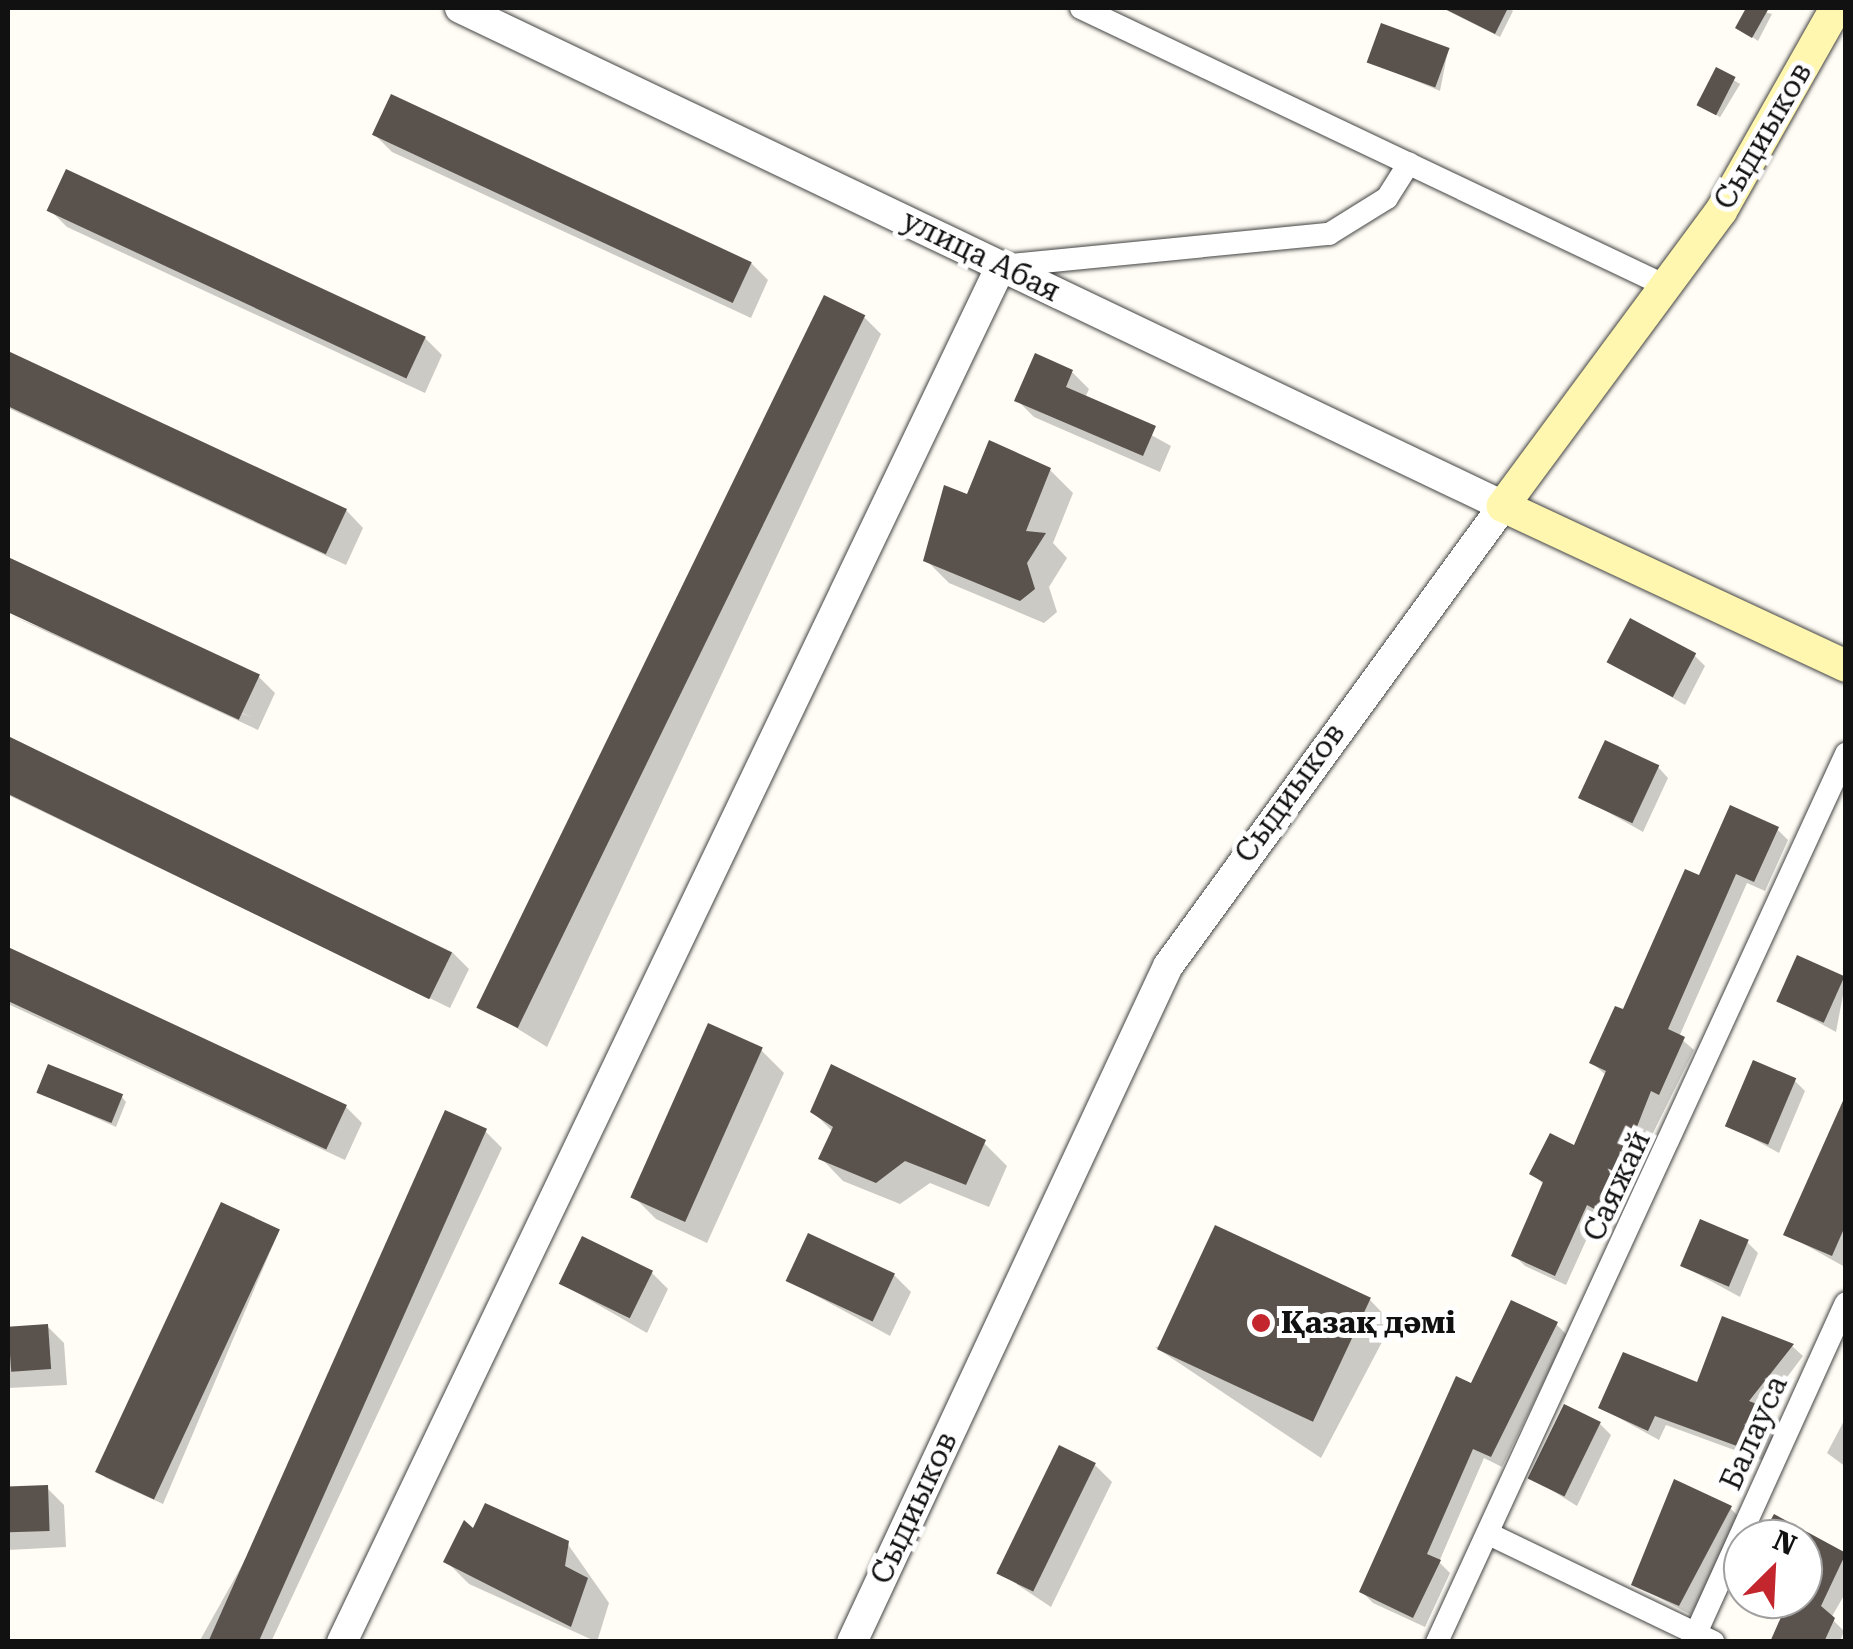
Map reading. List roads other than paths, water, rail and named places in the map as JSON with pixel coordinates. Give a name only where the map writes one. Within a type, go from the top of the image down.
[{"type":"main road","name":"Сыдиыков","points":[[1503,506],[1666,286],[1768,137],[1836,8]]},
{"type":"main road","points":[[1503,506],[1846,666]]},
{"type":"street","name":"улица Абая","points":[[460,8],[1503,506]]},
{"type":"street","points":[[1081,8],[1666,286]]},
{"type":"street","points":[[342,1642],[1001,266],[1329,234],[1387,198],[1409,163]]},
{"type":"street","name":"Сыдиыков","points":[[852,1642],[1168,966],[1503,506]]},
{"type":"street","name":"Саяжай","points":[[1437,1642],[1846,754]]},
{"type":"street","name":"Балауса","points":[[1700,1639],[1846,1303]]},
{"type":"street","points":[[1489,1534],[1700,1639]]},
{"type":"place","name":"Қазақ дәмі","points":[[1261,1323]]}]
